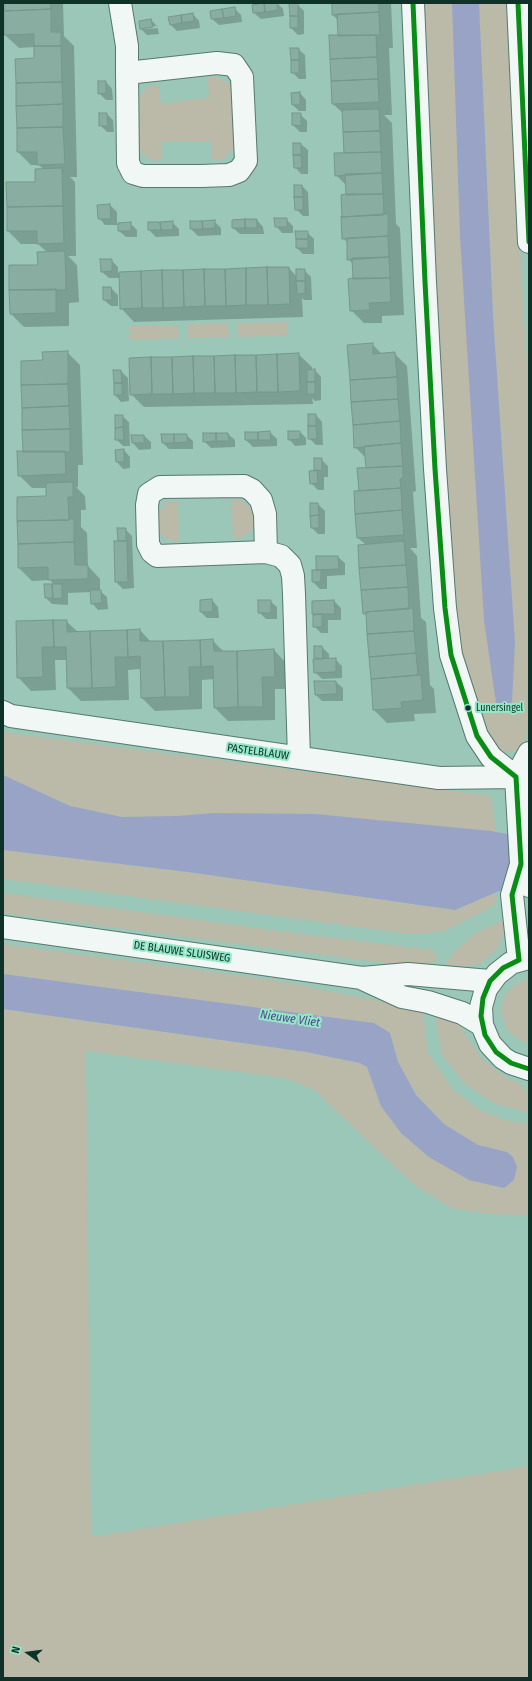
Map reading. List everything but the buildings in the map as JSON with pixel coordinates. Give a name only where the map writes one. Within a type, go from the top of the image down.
[{"type":"street","points":[[120,3],[126,36],[128,163],[133,172],[143,176],[201,176],[229,175],[239,171],[246,161],[242,77],[234,65],[218,63],[127,73]]},
{"type":"street","points":[[413,3],[434,462],[445,608],[451,655],[477,736],[491,757],[522,781]]},
{"type":"street","points":[[518,3],[529,242]]},
{"type":"street","points":[[266,552],[265,514],[261,500],[252,490],[244,486],[160,487],[149,494],[148,544],[156,556],[266,552],[280,556],[290,565],[293,576],[299,758]]},
{"type":"street","name":"PASTELBLAUW","points":[[3,712],[11,716],[438,778],[522,781]]},
{"type":"street","points":[[529,753],[518,805],[524,959],[503,968],[490,981],[482,1002],[482,1025],[490,1044],[499,1055],[511,1063],[529,1069]]},
{"type":"street","name":"DE BLAUWE SLUISWEG","points":[[3,927],[362,978],[408,974],[490,981]]},
{"type":"street","name":"DE BLAUWE SLUISWEG","points":[[362,978],[402,997],[428,1002],[462,1013],[482,1025]]},
{"type":"shaded area","points":[[423,3],[452,3],[460,236],[515,643],[493,316],[479,3],[510,3],[518,213],[529,399],[529,723],[524,743],[517,751],[507,752],[497,750],[487,740],[462,659],[456,619],[437,311]]},
{"type":"shaded area","points":[[214,76],[229,83],[233,90],[235,142],[233,149],[221,161],[212,159],[212,141],[162,142],[162,161],[150,160],[140,151],[138,145],[137,103],[140,95],[147,87],[158,84],[161,104],[209,97],[207,78]]},
{"type":"shaded area","points":[[287,322],[287,335],[238,337],[237,323]]},
{"type":"shaded area","points":[[228,323],[229,337],[188,338],[187,324]]},
{"type":"shaded area","points":[[178,325],[179,338],[130,340],[130,326]]},
{"type":"shaded area","points":[[231,500],[240,500],[247,504],[252,511],[254,520],[253,528],[248,534],[240,538],[233,539]]},
{"type":"shaded area","points":[[178,501],[179,541],[171,541],[164,537],[159,531],[157,514],[162,507],[169,502]]},
{"type":"shaded area","points":[[3,732],[491,796],[496,832],[315,814],[214,813],[177,816],[122,817],[70,806],[3,775]]},
{"type":"shaded area","points":[[3,850],[188,872],[455,910],[495,893],[497,897],[492,907],[442,932],[409,934],[3,879]]},
{"type":"shaded area","points":[[3,893],[287,932],[432,950],[437,955],[431,969],[3,913]]},
{"type":"shaded area","points":[[507,919],[508,925],[496,951],[480,964],[443,970],[452,954],[475,933]]},
{"type":"shaded area","points":[[3,944],[280,981],[423,1010],[428,1053],[453,1090],[482,1111],[505,1120],[529,1124],[529,1215],[490,1214],[451,1208],[413,1184],[313,1089],[284,1078],[86,1051],[91,1537],[529,1466],[529,1678],[3,1678],[3,1009],[306,1052],[360,1063],[367,1067],[381,1106],[401,1133],[429,1157],[504,1187],[514,1180],[513,1157],[507,1152],[478,1145],[444,1124],[416,1094],[398,1062],[390,1033],[374,1023],[3,974]]},
{"type":"shaded area","points":[[529,979],[529,1043],[513,1036],[506,1027],[502,1015],[502,1003],[506,994],[513,986],[521,981]]},
{"type":"shaded area","points":[[434,1012],[447,1016],[460,1026],[481,1058],[502,1075],[522,1085],[529,1096],[529,1112],[495,1104],[465,1084],[442,1055]]},
{"type":"water","points":[[452,3],[479,3],[493,316],[515,643],[512,702],[504,707],[496,703],[484,620],[460,236]]},
{"type":"water","points":[[3,775],[70,806],[122,817],[177,816],[214,813],[315,814],[491,831],[529,838],[529,889],[499,891],[455,910],[188,872],[3,850]]},
{"type":"water","name":"Nieuwe Vliet","points":[[3,974],[374,1023],[390,1033],[398,1062],[416,1095],[444,1124],[478,1145],[507,1152],[513,1157],[517,1167],[514,1180],[504,1188],[469,1180],[429,1157],[401,1133],[381,1106],[367,1067],[360,1063],[306,1052],[3,1009]]},
{"type":"transit line","points":[[413,3],[425,282],[435,469],[445,608],[451,655],[477,736],[491,757],[516,777],[521,864],[512,895],[519,960]]},
{"type":"transit line","points":[[518,3],[529,242]]},
{"type":"transit line","points":[[519,960],[503,968],[490,981],[483,998],[481,1016],[485,1035],[496,1052],[511,1063],[529,1069]]},
{"type":"place","name":"Lunersingel","points":[[468,708]]}]
